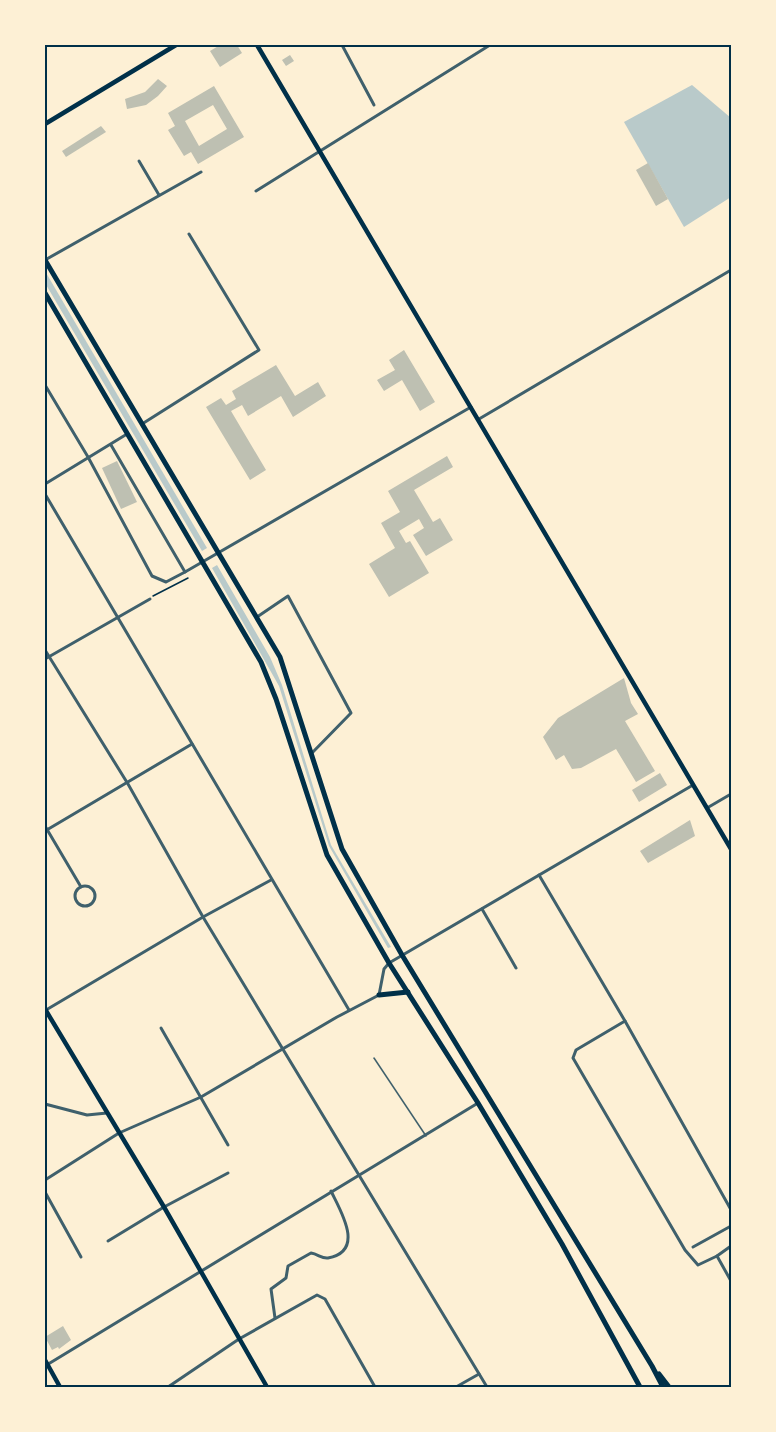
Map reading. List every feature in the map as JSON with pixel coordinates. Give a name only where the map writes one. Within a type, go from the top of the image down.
[{"type":"main road","points":[[45,124],[176,45]]},
{"type":"main road","points":[[257,45],[731,849]]},
{"type":"main road","points":[[45,260],[280,657],[342,849],[402,955],[663,1387]]},
{"type":"main road","points":[[45,293],[261,662],[276,699],[327,855],[389,963],[478,1103],[562,1244],[639,1386]]},
{"type":"main road","points":[[379,995],[408,992]]},
{"type":"main road","points":[[45,1010],[164,1207],[267,1387]]},
{"type":"main road","points":[[46,1363],[60,1387]]},
{"type":"main road","points":[[652,1366],[669,1387]]},
{"type":"street","points":[[342,45],[374,105]]},
{"type":"street","points":[[256,191],[490,45]]},
{"type":"street","points":[[139,161],[159,195]]},
{"type":"street","points":[[45,260],[201,172]]},
{"type":"street","points":[[142,424],[259,350],[189,234]]},
{"type":"street","points":[[479,419],[708,281],[731,270]]},
{"type":"street","points":[[45,385],[88,457],[152,576],[166,582],[203,563],[471,406]]},
{"type":"street","points":[[45,484],[127,434]]},
{"type":"street","points":[[111,445],[185,572]]},
{"type":"street","points":[[45,494],[349,1010]]},
{"type":"street","points":[[256,618],[288,596],[351,713],[311,754]]},
{"type":"street","points":[[47,658],[150,599]]},
{"type":"street","points":[[45,650],[47,658],[128,784],[203,917],[357,1175],[487,1387]]},
{"type":"street","points":[[81,887],[46,829],[128,784],[192,744]]},
{"type":"street","points":[[45,1180],[119,1133],[201,1097],[282,1048],[379,995],[384,969],[389,963],[693,784]]},
{"type":"street","points":[[707,808],[731,794]]},
{"type":"street","points":[[539,875],[625,1021],[730,1208]]},
{"type":"street","points":[[45,1010],[203,917],[271,880]]},
{"type":"street","points":[[81,887],[91,888],[94,892],[95,899],[88,906],[77,903],[75,897],[81,887]]},
{"type":"street","points":[[482,909],[516,968]]},
{"type":"street","points":[[625,1021],[576,1050],[573,1058],[685,1250],[698,1265],[731,1246]]},
{"type":"street","points":[[161,1028],[228,1144]]},
{"type":"street","points":[[46,1363],[478,1103]]},
{"type":"street","points":[[45,1104],[87,1115],[107,1113]]},
{"type":"street","points":[[108,1241],[164,1207],[228,1173]]},
{"type":"street","points":[[275,1318],[275,1302],[271,1289],[286,1278],[288,1266],[311,1253],[322,1258],[332,1257],[346,1243],[349,1229],[331,1191]]},
{"type":"street","points":[[45,1192],[81,1257]]},
{"type":"street","points":[[693,1247],[731,1226]]},
{"type":"street","points":[[717,1256],[731,1281]]},
{"type":"street","points":[[168,1387],[239,1339],[317,1295],[321,1296],[375,1387]]},
{"type":"street","points":[[456,1387],[479,1374]]},
{"type":"lane","points":[[374,1058],[426,1136]]},
{"type":"path","points":[[150,599],[188,578]]},
{"type":"shaded area","points":[[692,85],[731,118],[731,197],[684,227],[624,122]]},
{"type":"shaded area","points":[[45,271],[207,548],[202,551],[45,283]]},
{"type":"shaded area","points":[[217,565],[270,657],[282,685],[331,845],[391,947],[388,948],[329,846],[279,686],[212,568]]},
{"type":"building","points":[[220,45],[237,45],[242,53],[220,67],[210,51]]},
{"type":"building","points":[[290,55],[294,61],[286,66],[282,60]]},
{"type":"building","points":[[158,79],[167,86],[158,96],[146,105],[127,109],[125,99],[145,92]]},
{"type":"building","points":[[214,86],[244,137],[198,164],[191,152],[184,156],[168,130],[175,126],[168,113]],"holes":[[[213,105],[227,129],[199,146],[185,121]]]},
{"type":"building","points":[[101,126],[106,132],[66,157],[62,151]]},
{"type":"building","points":[[648,163],[668,199],[656,206],[636,170]]},
{"type":"building","points":[[404,350],[435,402],[420,411],[402,380],[384,391],[377,380],[395,370],[389,360]]},
{"type":"building","points":[[276,365],[295,396],[318,382],[326,396],[293,417],[281,396],[248,416],[242,405],[231,411],[266,470],[250,480],[206,407],[221,398],[226,405],[236,399],[232,391]]},
{"type":"building","points":[[447,456],[453,467],[414,490],[433,522],[440,518],[453,540],[426,556],[413,535],[424,528],[419,519],[399,531],[406,543],[410,541],[429,573],[389,597],[369,564],[395,548],[381,523],[400,512],[388,491]]},
{"type":"building","points":[[117,461],[137,502],[121,509],[102,468]]},
{"type":"building","points":[[624,678],[631,703],[638,714],[625,721],[655,771],[636,782],[616,749],[581,768],[572,769],[564,755],[556,760],[543,737],[558,718]]},
{"type":"building","points":[[660,773],[667,785],[639,802],[632,790]]},
{"type":"building","points":[[690,820],[695,836],[648,863],[640,851]]},
{"type":"building","points":[[63,1326],[71,1340],[59,1349],[58,1347],[52,1350],[45,1337]]}]
